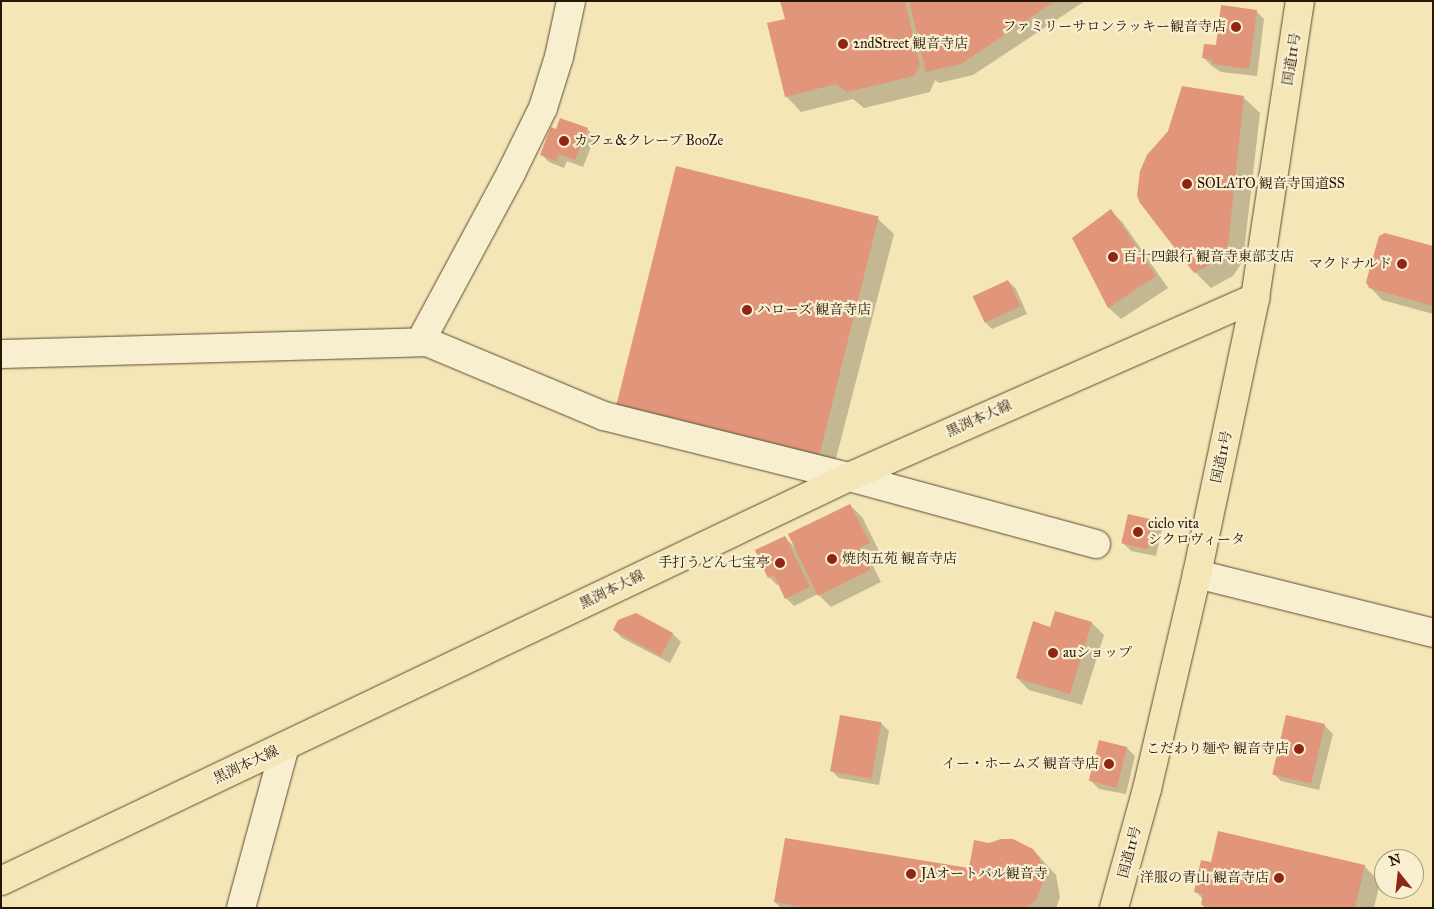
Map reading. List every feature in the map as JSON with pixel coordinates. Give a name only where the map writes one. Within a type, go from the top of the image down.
[{"type":"main road","name":"国道11号","points":[[1114,908],[1147,789],[1197,574],[1255,298],[1300,1]]},
{"type":"main road","name":"黒渕本大線","points":[[1,881],[849,476],[1255,298]]},
{"type":"street","points":[[427,342],[425,333],[511,173],[543,108],[559,57],[571,1]]},
{"type":"street","points":[[1,354],[427,342],[604,416],[849,476],[1096,544]]},
{"type":"street","points":[[1197,574],[1433,633]]},
{"type":"street","points":[[241,908],[286,746]]},
{"type":"building","name":"2ndStreet 観音寺店","points":[[780,1],[905,1],[920,65],[914,76],[847,92],[836,84],[785,97],[767,23],[785,19]]},
{"type":"building","points":[[909,1],[1055,1],[961,64],[926,72]]},
{"type":"building","name":"ファミリーサロンラッキー観音寺店","points":[[1221,5],[1257,10],[1249,69],[1212,64],[1212,60],[1202,58],[1204,44],[1216,45]]},
{"type":"building","name":"SOLATO 観音寺国道SS","points":[[1182,86],[1244,96],[1228,245],[1218,260],[1194,273],[1140,203],[1137,196],[1140,171],[1147,155],[1168,131]]},
{"type":"building","name":"カフェ&クレープ BooZe","points":[[560,118],[588,128],[575,160],[559,154],[556,161],[540,155],[551,127],[556,129]]},
{"type":"building","name":"ハローズ 観音寺店","points":[[676,166],[879,217],[820,454],[617,404]]},
{"type":"building","name":"百十四銀行 観音寺東部支店","points":[[1111,209],[1156,276],[1108,308],[1072,238]]},
{"type":"building","name":"マクドナルド","points":[[1385,233],[1433,246],[1433,306],[1369,288],[1366,282],[1379,236]]},
{"type":"building","points":[[1008,280],[1020,306],[985,323],[973,296]]},
{"type":"building","name":"焼肉五苑 観音寺店","points":[[850,504],[870,543],[859,548],[870,570],[818,596],[788,534]]},
{"type":"building","name":"ciclo vita シクロヴィータ","points":[[1128,514],[1154,520],[1148,549],[1121,543]]},
{"type":"building","name":"手打うどん七宝亭","points":[[785,536],[810,587],[785,599],[774,575],[768,578],[755,550]]},
{"type":"building","name":"auショップ","points":[[1055,611],[1092,622],[1070,694],[1016,678],[1033,621],[1050,627]]},
{"type":"building","points":[[636,613],[673,633],[661,656],[613,630],[618,620]]},
{"type":"building","points":[[840,715],[881,722],[871,778],[830,771]]},
{"type":"building","name":"こだわり麺や 観音寺店","points":[[1286,715],[1325,724],[1311,783],[1272,774]]},
{"type":"building","name":"イー・ホームズ 観音寺店","points":[[1099,740],[1127,747],[1117,788],[1089,781]]},
{"type":"building","name":"洋服の青山 観音寺店","points":[[1218,831],[1365,865],[1355,908],[1213,908],[1201,905],[1203,894],[1194,892],[1201,860],[1211,862]]},
{"type":"building","name":"JAオートパル観音寺","points":[[785,838],[969,868],[974,840],[989,843],[1001,839],[1013,839],[1033,849],[1040,858],[1044,880],[1035,901],[1025,908],[808,908],[774,902]]},
{"type":"place","name":"ファミリーサロンラッキー観音寺店","points":[[1236,27]]},
{"type":"place","name":"2ndStreet 観音寺店","points":[[843,44]]},
{"type":"place","name":"カフェ&クレープ BooZe","points":[[564,141]]},
{"type":"place","name":"SOLATO 観音寺国道SS","points":[[1187,184]]},
{"type":"place","name":"百十四銀行 観音寺東部支店","points":[[1113,257]]},
{"type":"place","name":"マクドナルド","points":[[1402,264]]},
{"type":"place","name":"ハローズ 観音寺店","points":[[747,310]]},
{"type":"place","name":"ciclo vita シクロヴィータ","points":[[1138,532]]},
{"type":"place","name":"焼肉五苑 観音寺店","points":[[832,559]]},
{"type":"place","name":"手打うどん七宝亭","points":[[780,563]]},
{"type":"place","name":"auショップ","points":[[1053,653]]},
{"type":"place","name":"こだわり麺や 観音寺店","points":[[1299,749]]},
{"type":"place","name":"イー・ホームズ 観音寺店","points":[[1109,764]]},
{"type":"place","name":"JAオートパル観音寺","points":[[911,874]]},
{"type":"place","name":"洋服の青山 観音寺店","points":[[1279,878]]}]
